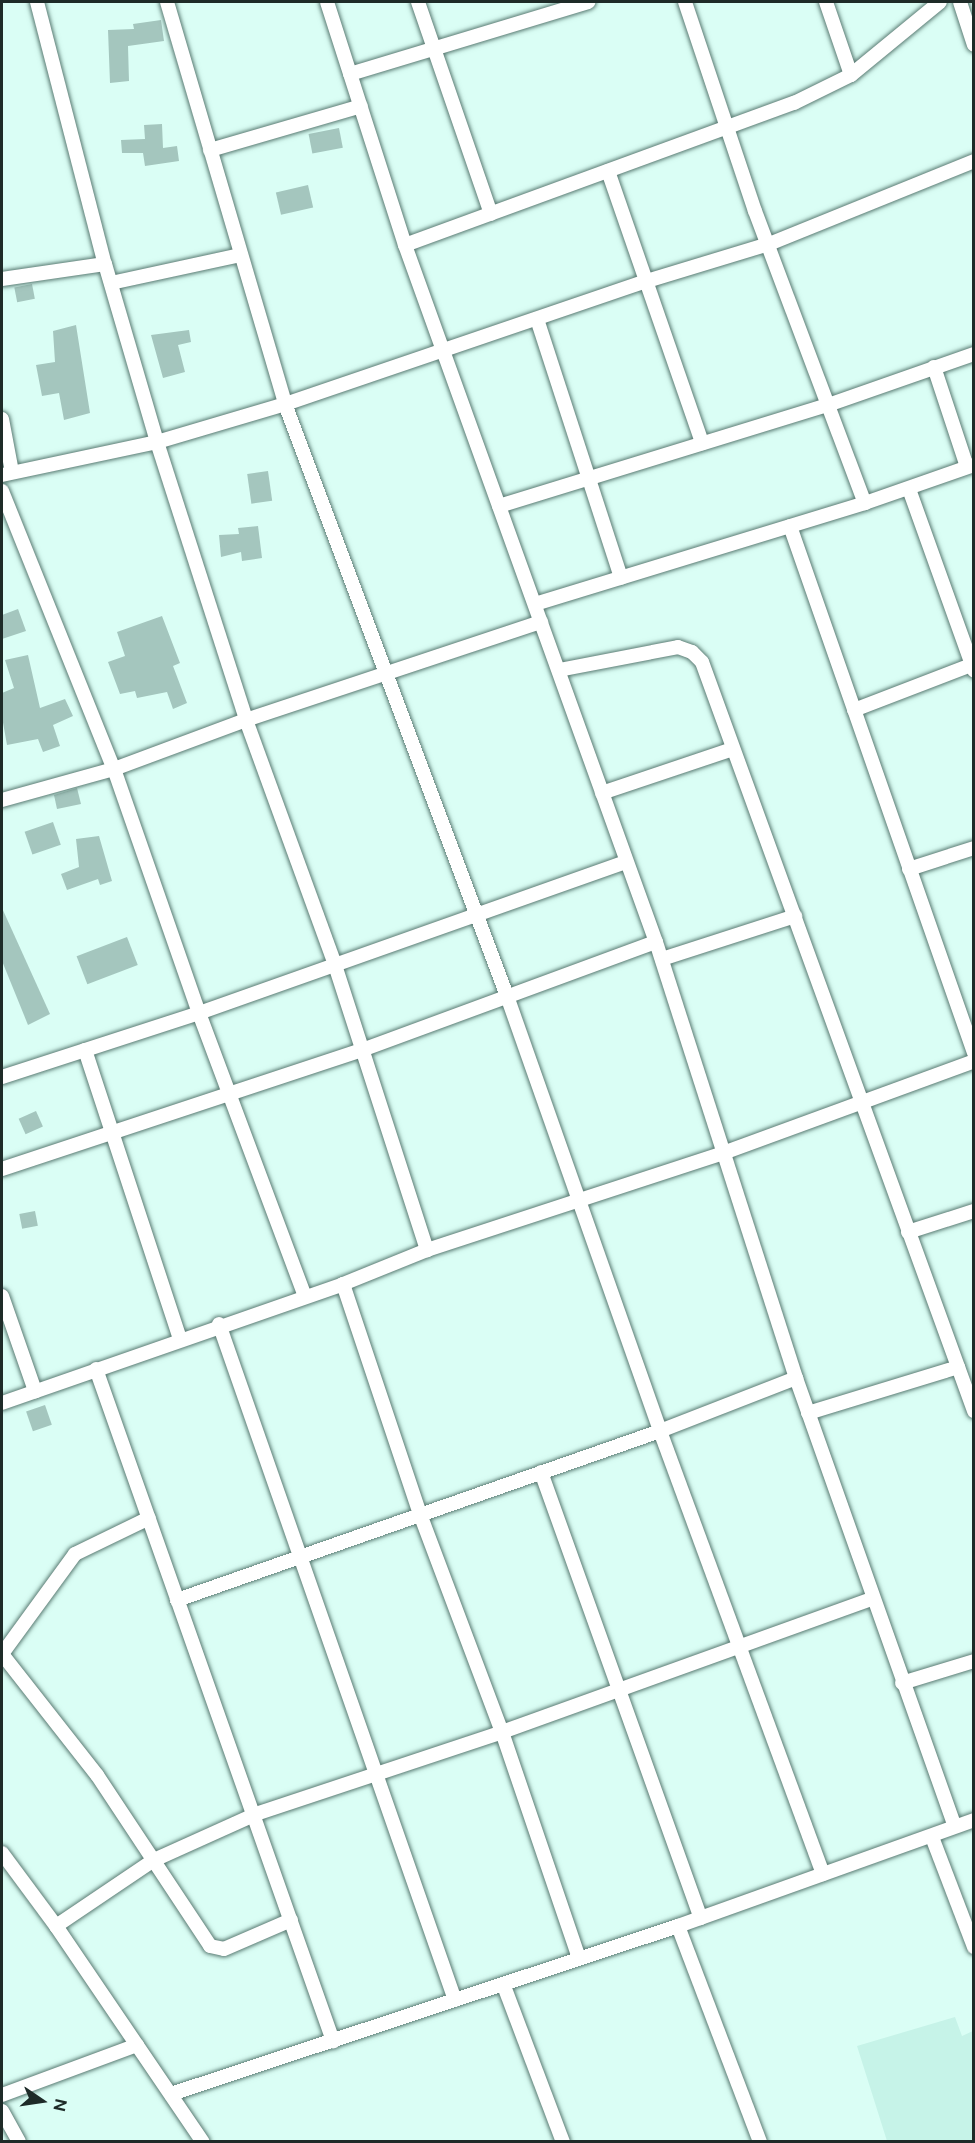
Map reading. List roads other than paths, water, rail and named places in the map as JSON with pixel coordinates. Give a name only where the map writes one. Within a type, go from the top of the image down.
[{"type":"street","points":[[37,2],[105,264],[157,442],[246,720],[334,962],[427,1250]]},
{"type":"street","points":[[167,2],[285,404],[507,996],[660,1431],[824,1874]]},
{"type":"street","points":[[327,2],[405,245],[662,959],[726,1152],[796,1378],[872,1599],[955,1826]]},
{"type":"street","points":[[418,2],[491,214]]},
{"type":"street","points":[[350,74],[435,48],[557,6],[588,2]]},
{"type":"street","points":[[685,2],[725,128],[865,503]]},
{"type":"street","points":[[826,2],[851,75]]},
{"type":"street","points":[[405,245],[794,103],[851,75],[940,2]]},
{"type":"street","points":[[960,2],[974,45]]},
{"type":"street","points":[[210,150],[361,106]]},
{"type":"street","points":[[2,418],[7,474],[157,442],[285,404],[647,281],[769,244],[974,161]]},
{"type":"street","points":[[608,171],[702,443]]},
{"type":"street","points":[[111,283],[241,255]]},
{"type":"street","points":[[2,279],[105,264]]},
{"type":"street","points":[[537,319],[621,578]]},
{"type":"street","points":[[499,506],[828,405],[974,354]]},
{"type":"street","points":[[535,604],[865,503],[970,466],[934,368]]},
{"type":"street","points":[[854,710],[973,667],[909,489]]},
{"type":"street","points":[[2,490],[114,769],[199,1013],[231,1092],[305,1296]]},
{"type":"street","points":[[790,526],[974,1053]]},
{"type":"street","points":[[2,800],[114,769],[246,720],[541,622]]},
{"type":"street","points":[[559,670],[678,647],[692,652],[702,662],[974,1411]]},
{"type":"street","points":[[602,793],[733,749]]},
{"type":"street","points":[[909,869],[974,848]]},
{"type":"street","points":[[2,1077],[199,1013],[334,962],[626,862]]},
{"type":"street","points":[[662,959],[795,916]]},
{"type":"street","points":[[2,1169],[362,1050],[656,942]]},
{"type":"street","points":[[85,1050],[110,1133],[180,1339]]},
{"type":"street","points":[[2,1403],[219,1324],[343,1284],[427,1250],[726,1152],[974,1061]]},
{"type":"street","points":[[908,1232],[974,1211]]},
{"type":"street","points":[[343,1284],[420,1514],[502,1732],[579,1958]]},
{"type":"street","points":[[2,1296],[35,1391]]},
{"type":"street","points":[[219,1324],[298,1556],[378,1774],[455,2000]]},
{"type":"street","points":[[808,1413],[958,1367]]},
{"type":"street","points":[[96,1369],[177,1600],[256,1814],[333,2041]]},
{"type":"street","points":[[177,1600],[660,1431],[796,1378]]},
{"type":"street","points":[[541,1472],[701,1918]]},
{"type":"street","points":[[149,1518],[75,1554],[2,1654],[97,1775],[210,1946],[224,1949],[291,1920]]},
{"type":"street","points":[[56,1926],[154,1860],[256,1814],[502,1732],[738,1645],[872,1599]]},
{"type":"street","points":[[902,1683],[974,1661]]},
{"type":"street","points":[[171,2094],[504,1986],[932,1837],[974,1820]]},
{"type":"street","points":[[932,1837],[974,1947]]},
{"type":"street","points":[[2,1852],[7,1870],[56,1926],[203,2142]]},
{"type":"street","points":[[678,1926],[760,2142]]},
{"type":"street","points":[[504,1986],[563,2142]]},
{"type":"street","points":[[2,2095],[137,2045]]},
{"type":"street","points":[[2,2111],[20,2142]]}]
